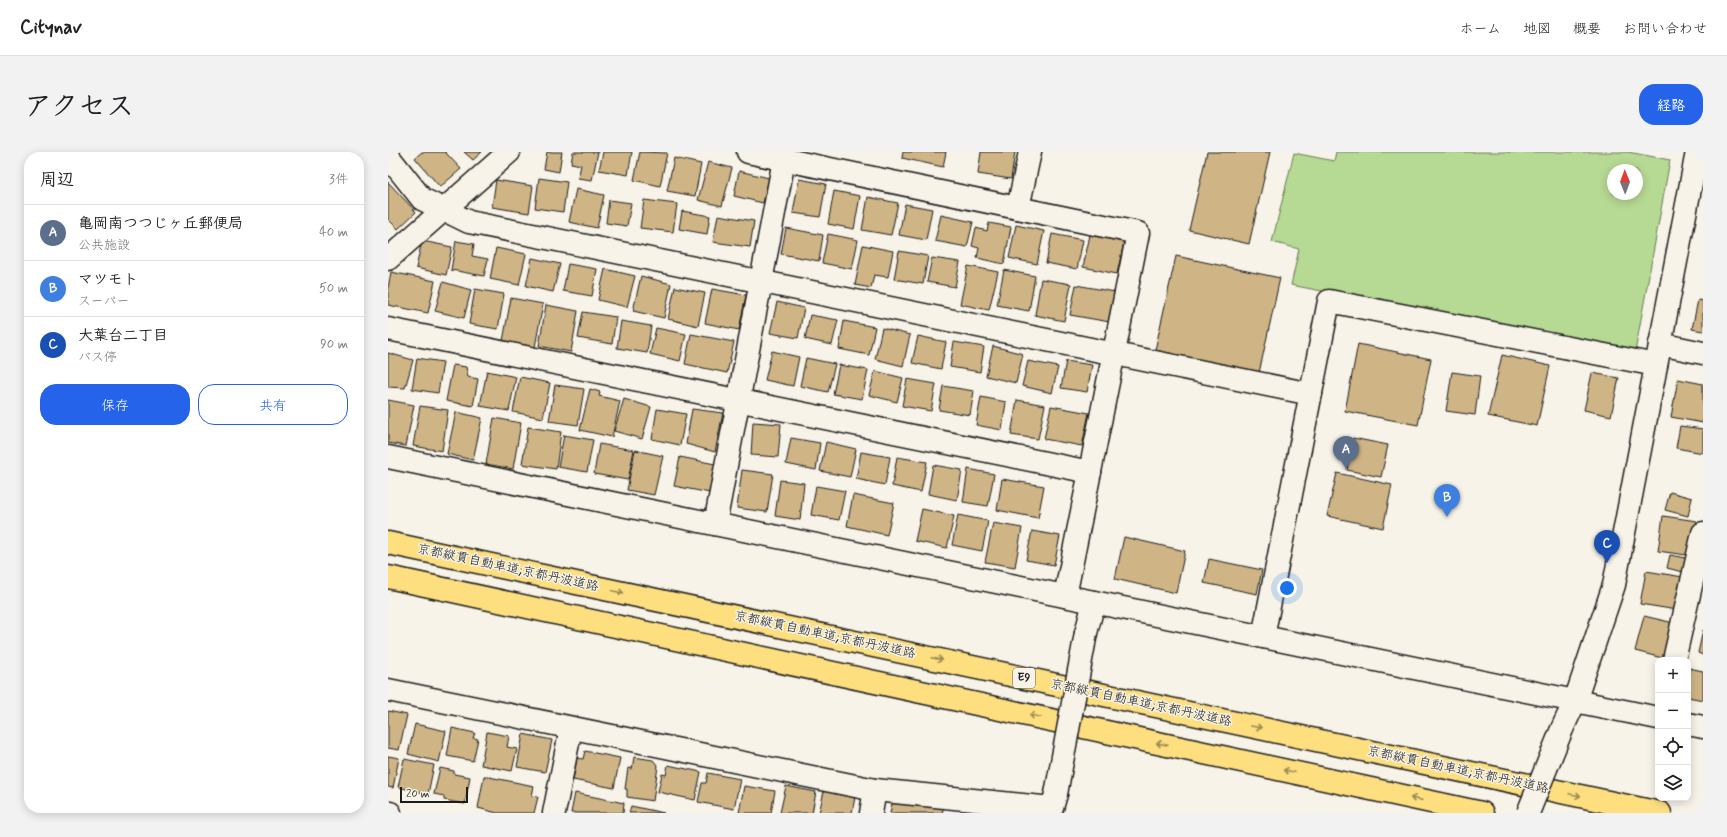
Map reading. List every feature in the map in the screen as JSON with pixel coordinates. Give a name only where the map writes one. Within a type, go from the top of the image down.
[{"type":"highway","name":"京都縦貫自動車道;京都丹波道路","points":[[388,543],[1660,813]]},
{"type":"highway","points":[[388,577],[1482,813]]},
{"type":"street","points":[[388,259],[509,152]]},
{"type":"street","points":[[748,152],[1138,233],[1065,596]]},
{"type":"street","points":[[1018,208],[1030,152]]},
{"type":"street","points":[[1528,813],[1575,701],[1614,585],[1697,152]]},
{"type":"street","points":[[388,156],[422,198],[469,222],[1311,394]]},
{"type":"street","points":[[715,524],[784,160]]},
{"type":"street","points":[[1263,637],[1329,301],[1658,355],[1703,353]]},
{"type":"street","points":[[388,329],[1090,472]]},
{"type":"street","points":[[388,456],[1655,717]]},
{"type":"street","points":[[1675,657],[1695,604],[1703,533]]},
{"type":"street","points":[[388,690],[875,790],[1052,808],[1056,794],[1086,632],[1094,602]]},
{"type":"street","points":[[1691,725],[1703,727]]},
{"type":"street","points":[[554,813],[571,728]]},
{"type":"street","points":[[871,813],[875,790]]},
{"type":"green space","points":[[1336,152],[1628,152],[1670,160],[1635,352],[1291,285],[1299,249],[1272,242],[1294,153],[1334,161]]},
{"type":"building","points":[[422,152],[445,152],[461,169],[440,187],[415,158]]},
{"type":"building","points":[[464,152],[482,152],[473,160]]},
{"type":"building","points":[[547,152],[562,152],[559,172],[544,169]]},
{"type":"building","points":[[573,152],[598,152],[592,180],[578,178],[581,165],[571,163]]},
{"type":"building","points":[[603,152],[632,152],[628,175],[599,170]]},
{"type":"building","points":[[640,152],[667,153],[660,186],[634,180]]},
{"type":"building","points":[[903,152],[946,152],[943,167],[902,158]]},
{"type":"building","points":[[981,152],[1015,152],[1011,179],[978,174]]},
{"type":"building","points":[[1207,152],[1270,152],[1249,244],[1189,230]]},
{"type":"building","points":[[674,158],[701,164],[695,196],[667,191]]},
{"type":"building","points":[[708,162],[732,168],[722,206],[698,200]]},
{"type":"building","points":[[739,171],[769,178],[763,203],[734,196]]},
{"type":"building","points":[[539,178],[567,182],[563,212],[535,208]]},
{"type":"building","points":[[799,179],[826,184],[820,217],[793,213]]},
{"type":"building","points":[[496,180],[533,186],[529,213],[492,207]]},
{"type":"building","points":[[388,182],[416,212],[398,229],[388,219]]},
{"type":"building","points":[[576,189],[604,195],[597,228],[569,222]]},
{"type":"building","points":[[834,191],[860,196],[854,229],[828,224]]},
{"type":"building","points":[[868,197],[898,203],[891,235],[862,230]]},
{"type":"building","points":[[609,200],[631,203],[627,226],[606,223]]},
{"type":"building","points":[[644,200],[677,204],[673,232],[640,228]]},
{"type":"building","points":[[905,204],[932,209],[926,240],[899,235]]},
{"type":"building","points":[[682,211],[710,216],[707,234],[679,229]]},
{"type":"building","points":[[718,215],[754,221],[750,247],[713,242]]},
{"type":"building","points":[[941,215],[973,222],[967,247],[935,241]]},
{"type":"building","points":[[989,223],[1011,227],[1004,264],[977,258],[979,248],[972,246],[976,228],[987,231]]},
{"type":"building","points":[[1016,225],[1044,231],[1037,264],[1009,258]]},
{"type":"building","points":[[786,228],[823,235],[819,261],[781,254]]},
{"type":"building","points":[[828,234],[858,240],[852,269],[822,263]]},
{"type":"building","points":[[1052,234],[1083,240],[1077,269],[1046,263]]},
{"type":"building","points":[[1090,235],[1124,242],[1117,274],[1083,267]]},
{"type":"building","points":[[422,241],[452,247],[446,275],[416,268]]},
{"type":"building","points":[[456,241],[474,244],[472,256],[488,259],[484,276],[451,270]]},
{"type":"building","points":[[863,245],[893,251],[888,277],[874,275],[871,288],[855,285]]},
{"type":"building","points":[[496,248],[526,254],[519,285],[490,279]]},
{"type":"building","points":[[899,251],[928,256],[923,284],[894,279]]},
{"type":"building","points":[[1176,256],[1280,278],[1259,373],[1155,350]]},
{"type":"building","points":[[532,258],[560,264],[553,292],[526,286]]},
{"type":"building","points":[[932,258],[960,262],[955,287],[927,282]]},
{"type":"building","points":[[568,264],[597,269],[592,296],[563,291]]},
{"type":"building","points":[[968,266],[998,272],[989,310],[960,304]]},
{"type":"building","points":[[605,269],[635,276],[627,307],[598,300]]},
{"type":"building","points":[[1004,270],[1035,276],[1029,311],[997,305]]},
{"type":"building","points":[[391,272],[435,281],[428,313],[388,305],[388,288]]},
{"type":"building","points":[[641,276],[671,284],[664,318],[633,311]]},
{"type":"building","points":[[1041,279],[1071,284],[1064,321],[1035,315]]},
{"type":"building","points":[[443,282],[471,290],[464,318],[435,311]]},
{"type":"building","points":[[1076,285],[1115,292],[1110,322],[1070,315]]},
{"type":"building","points":[[675,287],[705,293],[698,326],[668,319]]},
{"type":"building","points":[[475,289],[504,294],[498,329],[469,324]]},
{"type":"building","points":[[712,289],[746,295],[739,330],[705,323]]},
{"type":"building","points":[[511,298],[543,304],[535,347],[503,341]]},
{"type":"building","points":[[1698,300],[1703,301],[1703,331],[1692,329]]},
{"type":"building","points":[[777,302],[804,308],[798,338],[770,333]]},
{"type":"building","points":[[546,305],[578,311],[571,352],[539,346]]},
{"type":"building","points":[[583,312],[616,317],[612,344],[578,338]]},
{"type":"building","points":[[810,315],[838,320],[832,345],[805,339]]},
{"type":"building","points":[[621,321],[651,326],[647,353],[617,348]]},
{"type":"building","points":[[844,321],[875,327],[869,355],[839,349]]},
{"type":"building","points":[[656,328],[686,334],[680,361],[650,354]]},
{"type":"building","points":[[882,328],[910,335],[903,366],[875,359]]},
{"type":"building","points":[[691,334],[734,342],[727,373],[685,364]]},
{"type":"building","points":[[918,336],[946,342],[941,369],[912,363]]},
{"type":"building","points":[[954,342],[984,347],[980,372],[950,367]]},
{"type":"building","points":[[1358,344],[1431,359],[1418,425],[1345,411]]},
{"type":"building","points":[[993,346],[1023,354],[1016,383],[986,376]]},
{"type":"building","points":[[772,351],[799,357],[793,386],[765,380]]},
{"type":"building","points":[[388,353],[413,360],[405,388],[388,387]]},
{"type":"building","points":[[1502,355],[1550,366],[1537,426],[1488,416]]},
{"type":"building","points":[[417,358],[443,362],[438,393],[412,389]]},
{"type":"building","points":[[806,358],[835,364],[828,392],[800,386]]},
{"type":"building","points":[[1028,361],[1058,367],[1052,393],[1022,386]]},
{"type":"building","points":[[1066,361],[1092,365],[1087,392],[1061,388]]},
{"type":"building","points":[[453,365],[466,367],[468,377],[478,379],[473,406],[446,401]]},
{"type":"building","points":[[839,365],[868,370],[862,399],[833,394]]},
{"type":"building","points":[[487,371],[516,377],[509,411],[480,406]]},
{"type":"building","points":[[875,371],[903,378],[897,402],[869,395]]},
{"type":"building","points":[[1452,372],[1480,376],[1475,415],[1446,411]]},
{"type":"building","points":[[1592,373],[1619,378],[1611,416],[1584,410]]},
{"type":"building","points":[[520,377],[550,383],[543,418],[513,412]]},
{"type":"building","points":[[907,379],[936,384],[931,411],[902,406]]},
{"type":"building","points":[[1678,379],[1703,384],[1703,423],[1671,417]]},
{"type":"building","points":[[555,385],[584,389],[578,425],[549,421]]},
{"type":"building","points":[[943,386],[974,391],[970,415],[939,410]]},
{"type":"building","points":[[590,389],[600,392],[599,396],[620,401],[612,437],[580,430]]},
{"type":"building","points":[[981,397],[1006,402],[1002,430],[976,425]]},
{"type":"building","points":[[624,399],[651,407],[642,439],[614,431]]},
{"type":"building","points":[[388,400],[414,405],[406,446],[388,443]]},
{"type":"building","points":[[1017,400],[1045,405],[1038,439],[1011,435]]},
{"type":"building","points":[[420,406],[448,410],[442,451],[413,446]]},
{"type":"building","points":[[1051,406],[1089,413],[1082,446],[1044,439]]},
{"type":"building","points":[[657,409],[686,414],[680,445],[652,439]]},
{"type":"building","points":[[692,409],[723,413],[715,452],[686,444]]},
{"type":"building","points":[[456,412],[482,418],[473,460],[447,454]]},
{"type":"building","points":[[494,418],[521,423],[513,469],[486,464]]},
{"type":"building","points":[[753,422],[781,424],[778,457],[751,455]]},
{"type":"building","points":[[1680,426],[1703,429],[1703,453],[1676,448]]},
{"type":"building","points":[[528,427],[561,432],[556,469],[522,464]]},
{"type":"building","points":[[564,435],[593,440],[587,472],[558,467]]},
{"type":"building","points":[[791,438],[820,443],[816,470],[786,464]]},
{"type":"building","points":[[1353,438],[1388,445],[1381,477],[1347,470]]},
{"type":"building","points":[[826,442],[856,449],[850,477],[820,471]]},
{"type":"building","points":[[599,444],[634,450],[628,480],[594,474]]},
{"type":"building","points":[[635,450],[663,456],[654,495],[627,490]]},
{"type":"building","points":[[861,452],[890,457],[885,485],[856,479]]},
{"type":"building","points":[[680,457],[715,464],[710,493],[674,486]]},
{"type":"building","points":[[897,457],[927,462],[921,492],[892,486]]},
{"type":"building","points":[[933,465],[962,470],[957,500],[928,494]]},
{"type":"building","points":[[968,469],[994,474],[988,506],[963,502]]},
{"type":"building","points":[[742,470],[773,474],[767,512],[737,508]]},
{"type":"building","points":[[1337,473],[1392,485],[1383,528],[1327,516]]},
{"type":"building","points":[[1002,479],[1044,486],[1038,518],[997,510]]},
{"type":"building","points":[[780,480],[804,483],[800,520],[775,516]]},
{"type":"building","points":[[816,486],[845,491],[839,520],[811,515]]},
{"type":"building","points":[[1670,492],[1692,498],[1688,516],[1665,510]]},
{"type":"building","points":[[853,495],[894,503],[887,535],[847,526]]},
{"type":"building","points":[[922,509],[954,516],[947,548],[915,541]]},
{"type":"building","points":[[958,515],[988,521],[982,551],[952,545]]},
{"type":"building","points":[[1663,516],[1697,521],[1693,556],[1658,551]]},
{"type":"building","points":[[993,523],[1022,528],[1015,567],[985,562]]},
{"type":"building","points":[[1032,531],[1060,536],[1054,565],[1026,560]]},
{"type":"building","points":[[1124,537],[1185,551],[1176,593],[1115,579]]},
{"type":"building","points":[[1670,555],[1690,559],[1687,573],[1667,568]]},
{"type":"building","points":[[1209,559],[1262,570],[1257,594],[1204,583]]},
{"type":"building","points":[[1646,571],[1683,577],[1677,610],[1640,604]]},
{"type":"building","points":[[1644,616],[1678,624],[1671,657],[1658,657],[1635,651]]},
{"type":"building","points":[[1703,630],[1703,655],[1698,653]]},
{"type":"building","points":[[1691,668],[1703,671],[1703,700],[1691,698]]},
{"type":"building","points":[[388,711],[407,715],[399,750],[388,748]]},
{"type":"building","points":[[415,724],[446,731],[439,762],[408,754]]},
{"type":"building","points":[[452,728],[475,733],[473,738],[478,739],[473,761],[447,756]]},
{"type":"building","points":[[487,732],[509,736],[507,747],[517,749],[512,771],[481,765]]},
{"type":"building","points":[[523,734],[552,740],[545,772],[517,767]]},
{"type":"building","points":[[585,751],[620,758],[614,788],[573,780],[577,758],[583,759]]},
{"type":"building","points":[[388,756],[399,758],[393,788],[388,787]]},
{"type":"building","points":[[634,757],[653,760],[658,766],[653,801],[627,797],[627,789],[625,789],[628,768],[632,769]]},
{"type":"building","points":[[404,759],[434,765],[428,794],[398,787]]},
{"type":"building","points":[[668,765],[701,772],[695,800],[658,792],[662,774],[666,775]]},
{"type":"building","points":[[440,768],[454,771],[454,774],[470,777],[465,804],[444,800],[444,796],[434,794]]},
{"type":"building","points":[[708,773],[740,779],[734,809],[698,802],[702,783],[706,783]]},
{"type":"building","points":[[484,776],[534,786],[532,796],[538,797],[534,813],[497,813],[478,808]]},
{"type":"building","points":[[744,786],[775,791],[771,813],[739,813]]},
{"type":"building","points":[[786,786],[816,792],[812,813],[780,813]]},
{"type":"building","points":[[824,791],[855,797],[852,813],[819,813]]},
{"type":"building","points":[[575,793],[624,803],[623,813],[571,813]]},
{"type":"building","points":[[894,795],[944,806],[942,813],[890,813]]},
{"type":"building","points":[[631,806],[664,813],[629,813]]},
{"type":"place","name":"亀岡南つつじヶ丘郵便局","points":[[1346,469]]},
{"type":"place","name":"マツモト","points":[[1447,517]]},
{"type":"place","name":"大葉台二丁目","points":[[1607,563]]}]
